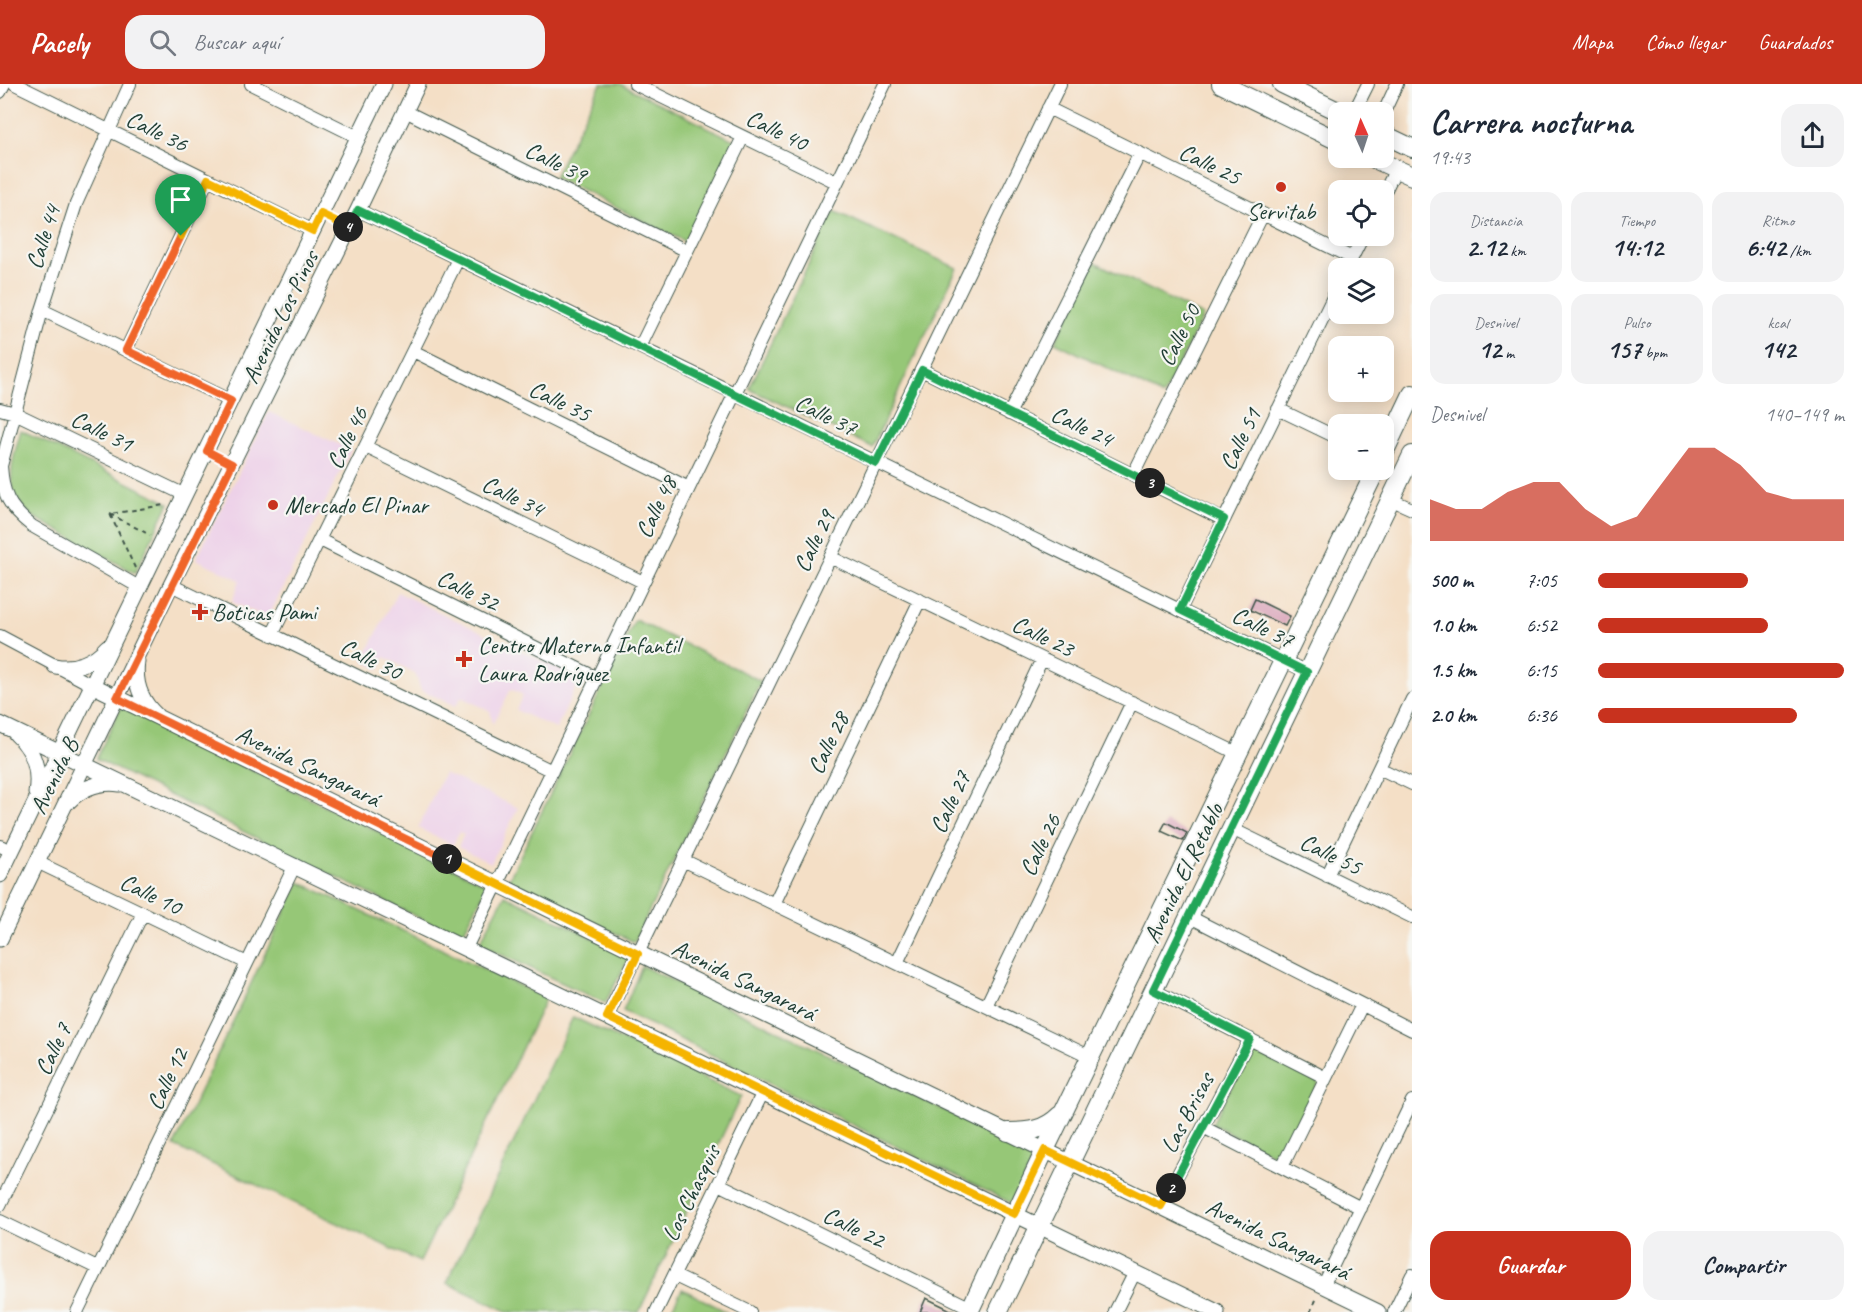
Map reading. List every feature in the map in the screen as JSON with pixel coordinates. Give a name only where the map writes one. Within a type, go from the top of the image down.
[{"type":"main road","points":[[1221,84],[1328,136]]},
{"type":"main road","points":[[1282,84],[1328,106]]},
{"type":"main road","points":[[1394,139],[1412,148]]},
{"type":"main road","points":[[1394,432],[1412,394]]},
{"type":"main road","name":"Avenida El Retablo","points":[[998,1312],[1412,455]]},
{"type":"main road","name":"Avenida El Retablo","points":[[970,1310],[1014,1214],[1371,480]]},
{"type":"main road","points":[[1008,1132],[1043,1128],[1064,1112]]},
{"type":"street","points":[[0,92],[4,84]]},
{"type":"street","name":"Calle 36","points":[[15,84],[313,231]]},
{"type":"street","name":"Calle 44","points":[[130,84],[76,204],[42,310],[1,466],[2,488],[18,515],[32,526],[138,580]]},
{"type":"street","points":[[251,84],[269,88],[358,137]]},
{"type":"street","name":"Avenida Los Pinos","points":[[92,685],[115,638],[138,580],[162,541],[207,451],[384,84]]},
{"type":"street","name":"Avenida Los Pinos","points":[[117,698],[418,84]]},
{"type":"street","name":"Calle 40","points":[[636,84],[836,182]]},
{"type":"street","name":"Calle 48","points":[[466,948],[885,84]]},
{"type":"street","name":"Calle 29","points":[[607,1017],[1059,84]]},
{"type":"street","points":[[1359,102],[1368,84]]},
{"type":"street","points":[[1389,102],[1398,84]]},
{"type":"street","name":"Calle 25","points":[[1048,108],[1263,214],[1341,258]]},
{"type":"street","name":"Calle 39","points":[[405,111],[687,250]]},
{"type":"street","points":[[640,348],[743,137]]},
{"type":"street","points":[[1009,414],[1140,153]]},
{"type":"street","points":[[126,350],[208,179]]},
{"type":"street","name":"Calle 37","points":[[358,210],[1307,672]]},
{"type":"street","name":"Calle 50","points":[[1133,475],[1263,214]]},
{"type":"street","name":"Calle 46","points":[[273,635],[458,259]]},
{"type":"street","name":"Calle 51","points":[[1180,610],[1328,307]]},
{"type":"street","points":[[42,310],[231,401]]},
{"type":"street","name":"Calle 35","points":[[413,351],[689,488]]},
{"type":"street","name":"Calle 24","points":[[922,370],[1224,519]]},
{"type":"street","name":"Calle 31","points":[[0,409],[15,413],[185,495]]},
{"type":"street","points":[[1278,409],[1328,433]]},
{"type":"street","name":"Calle 34","points":[[366,447],[643,582]]},
{"type":"street","points":[[207,451],[232,464]]},
{"type":"street","points":[[1390,499],[1412,509]]},
{"type":"street","name":"Calle 32","points":[[320,540],[597,678]]},
{"type":"street","name":"Calle 23","points":[[830,557],[1239,754]]},
{"type":"street","name":"Calle 30","points":[[171,585],[552,771]]},
{"type":"street","name":"Calle 28","points":[[774,904],[920,600]]},
{"type":"street","points":[[0,636],[92,685]]},
{"type":"street","points":[[55,666],[69,667],[87,663],[102,653],[115,638]]},
{"type":"street","points":[[140,649],[136,669],[138,687],[151,710],[166,722]]},
{"type":"street","name":"Calle 27","points":[[897,963],[1042,659]]},
{"type":"street","name":"Avenida Sangarará","points":[[92,685],[638,954],[1378,1312]]},
{"type":"street","name":"Avenida B","points":[[0,875],[6,848],[33,806],[92,685]]},
{"type":"street","name":"Avenida B","points":[[0,939],[117,698]]},
{"type":"street","points":[[1327,876],[1412,699]]},
{"type":"street","name":"Calle 26","points":[[986,1006],[1132,702]]},
{"type":"street","points":[[2,724],[1217,1312]]},
{"type":"street","points":[[2,724],[22,740],[36,763],[38,781],[33,806]]},
{"type":"street","points":[[1379,768],[1412,784]]},
{"type":"street","points":[[61,812],[74,796],[90,787],[117,783],[136,788]]},
{"type":"street","name":"Calle 55","points":[[1232,829],[1412,916]]},
{"type":"street","points":[[683,860],[1091,1057]]},
{"type":"street","name":"Calle 10","points":[[37,862],[247,963]]},
{"type":"street","name":"Calle 12","points":[[76,1312],[295,865]]},
{"type":"street","name":"Calle 7","points":[[0,1204],[143,913]]},
{"type":"street","points":[[1188,916],[1412,1030]]},
{"type":"street","points":[[1153,990],[1326,1077]]},
{"type":"street","points":[[1282,1167],[1362,1005]]},
{"type":"street","name":"Las Brisas","points":[[1161,1206],[1250,1039]]},
{"type":"street","name":"Los Chasquis","points":[[656,1312],[763,1092]]},
{"type":"street","points":[[1323,1286],[1412,1101]]},
{"type":"street","points":[[1203,1127],[1361,1208]]},
{"type":"street","name":"Calle 22","points":[[719,1184],[970,1310]]},
{"type":"street","points":[[0,1221],[97,1268]]},
{"type":"street","points":[[1115,1312],[1135,1272]]},
{"type":"street","points":[[1394,1312],[1412,1275]]},
{"type":"street","points":[[675,1276],[750,1312]]},
{"type":"path","points":[[110,514],[170,504]]},
{"type":"path","points":[[110,514],[138,580]]},
{"type":"path","points":[[110,514],[162,541]]},
{"type":"shaded area","name":"Mercado El Pinar","points":[[269,412],[351,450],[268,618],[232,602],[240,580],[196,559]]},
{"type":"shaded area","name":"Centro Materno Infantil Laura Rodríguez","points":[[397,592],[580,679],[556,729],[516,710],[523,695],[511,689],[493,724],[490,711],[461,697],[456,706],[421,690],[415,673],[385,657],[379,669],[363,661]]},
{"type":"shaded area","points":[[444,773],[518,808],[491,863],[458,847],[464,834],[459,832],[453,845],[418,828]]},
{"type":"green space","points":[[601,84],[620,84],[736,141],[686,242],[554,177]]},
{"type":"green space","points":[[834,211],[957,268],[872,447],[749,389]]},
{"type":"green space","points":[[1095,262],[1203,316],[1163,396],[1055,342]]},
{"type":"green space","points":[[21,430],[169,503],[135,573],[32,516],[22,506],[16,497],[12,476],[12,465]]},
{"type":"green space","points":[[635,620],[761,681],[634,942],[508,881]]},
{"type":"green space","points":[[121,707],[488,885],[460,938],[96,759]]},
{"type":"green space","points":[[299,882],[546,998],[420,1262],[174,1146]]},
{"type":"green space","points":[[505,895],[630,956],[605,1003],[479,944]]},
{"type":"green space","points":[[642,966],[1036,1154],[1013,1204],[623,1011]]},
{"type":"green space","points":[[573,1017],[741,1096],[639,1312],[509,1312],[447,1283]]},
{"type":"green space","points":[[1252,1047],[1319,1082],[1279,1158],[1212,1124]]},
{"type":"green space","points":[[682,1289],[727,1312],[670,1312]]},
{"type":"building","points":[[1255,599],[1290,616],[1285,626],[1250,610]]},
{"type":"building","points":[[1166,822],[1187,833],[1183,841],[1161,831]]},
{"type":"building","points":[[926,1298],[955,1312],[920,1312]]},
{"type":"place","name":"Servitab","points":[[1281,187]]},
{"type":"place","name":"Mercado El Pinar","points":[[273,505]]},
{"type":"place","name":"Boticas Pami","points":[[200,612]]},
{"type":"place","name":"Centro Materno Infantil Laura Rodríguez","points":[[464,659]]},
{"type":"route","points":[[208,179],[313,231],[321,214],[349,228],[358,210],[876,463],[922,370],[1224,519],[1180,610],[1307,672],[1153,990],[1250,1039],[1161,1206],[1045,1150],[1014,1214],[607,1017],[638,954],[117,698],[232,464],[207,451],[231,401],[126,350],[181,236],[208,179]]}]
